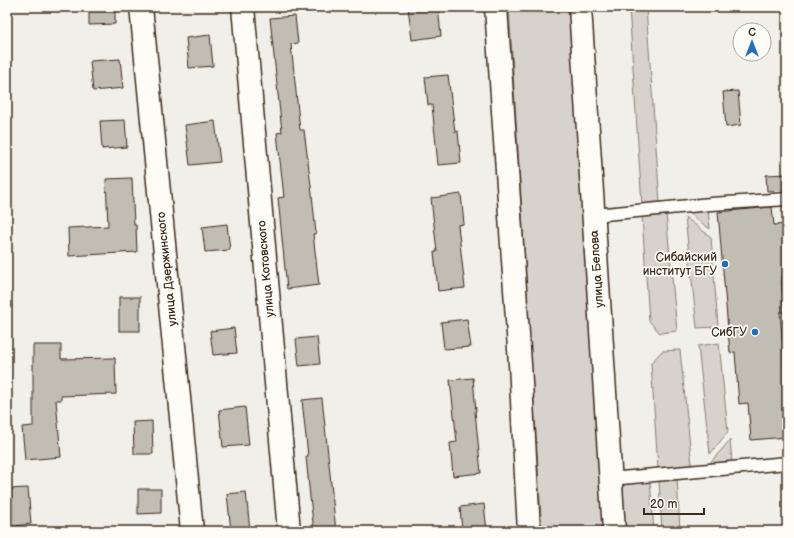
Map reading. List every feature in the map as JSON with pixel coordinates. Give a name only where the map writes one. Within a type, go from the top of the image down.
[{"type":"main road","name":"улица Дзержинского","points":[[142,7],[192,531]]},
{"type":"main road","name":"улица Котовского","points":[[243,7],[288,531]]},
{"type":"main road","points":[[496,7],[529,531]]},
{"type":"main road","name":"улица Белова","points":[[580,7],[614,531]]},
{"type":"lane","points":[[594,215],[711,204],[787,199]]},
{"type":"lane","points":[[610,479],[787,463]]},
{"type":"shaded area","points":[[509,7],[570,7],[603,531],[542,531]]},
{"type":"shaded area","points":[[629,7],[646,7],[660,203],[642,205]]},
{"type":"shaded area","points":[[708,209],[710,229],[685,211]]},
{"type":"shaded area","points":[[666,214],[677,331],[660,333],[649,321],[642,216]]},
{"type":"shaded area","points":[[685,217],[711,237],[718,327],[697,328]]},
{"type":"shaded area","points":[[719,343],[728,432],[710,454],[698,346]]},
{"type":"shaded area","points":[[680,350],[692,465],[658,468],[651,363],[662,351]]},
{"type":"shaded area","points":[[730,440],[732,462],[710,463]]},
{"type":"shaded area","points":[[677,478],[680,531],[662,531],[659,480]]},
{"type":"shaded area","points":[[650,481],[654,531],[623,531],[621,490],[626,483]]},
{"type":"building","points":[[89,7],[115,7],[115,24],[89,25]]},
{"type":"building","points":[[408,7],[438,7],[441,36],[412,40]]},
{"type":"building","points":[[295,16],[298,43],[291,44],[300,130],[304,130],[312,194],[316,234],[313,234],[319,285],[287,289],[278,198],[284,197],[277,133],[282,132],[270,18]]},
{"type":"building","points":[[210,35],[213,66],[189,68],[186,38]]},
{"type":"building","points":[[120,59],[123,88],[93,91],[90,61]]},
{"type":"building","points":[[448,75],[455,132],[458,131],[461,163],[438,165],[432,105],[428,105],[425,77]]},
{"type":"building","points":[[738,91],[741,125],[726,127],[723,92]]},
{"type":"building","points":[[125,120],[127,147],[102,149],[100,121]]},
{"type":"building","points":[[215,121],[220,162],[190,165],[185,125]]},
{"type":"building","points":[[787,174],[787,190],[767,191],[766,175]]},
{"type":"building","points":[[132,178],[137,252],[69,256],[68,228],[108,226],[106,179]]},
{"type":"building","points":[[461,194],[464,224],[458,225],[465,288],[438,291],[434,252],[437,252],[431,198]]},
{"type":"building","name":"СибГУ","points":[[772,207],[774,225],[787,224],[787,277],[781,277],[784,312],[780,312],[786,384],[787,383],[787,437],[751,440],[748,403],[739,404],[735,352],[730,353],[718,212]]},
{"type":"building","points":[[227,224],[230,250],[205,252],[202,227]]},
{"type":"building","points":[[119,297],[140,297],[140,331],[119,331]]},
{"type":"building","points":[[467,319],[471,347],[444,349],[441,322]]},
{"type":"building","points":[[234,328],[237,353],[213,355],[210,331]]},
{"type":"building","points":[[317,337],[320,364],[299,366],[296,339]]},
{"type":"building","points":[[33,345],[61,345],[61,359],[115,358],[116,394],[61,396],[61,400],[56,400],[61,457],[25,460],[22,427],[33,426]]},
{"type":"building","points":[[473,378],[481,473],[453,476],[450,443],[457,442],[450,380]]},
{"type":"building","points":[[322,398],[336,531],[314,531],[310,497],[306,457],[308,456],[302,400]]},
{"type":"building","points":[[245,407],[249,445],[223,447],[219,410]]},
{"type":"building","points":[[152,421],[153,454],[134,454],[133,422]]},
{"type":"building","points":[[28,488],[31,524],[7,527],[7,489]]},
{"type":"building","points":[[138,489],[161,489],[161,513],[138,514]]},
{"type":"building","points":[[246,492],[250,531],[231,531],[227,494]]},
{"type":"building","points":[[484,504],[487,531],[462,531],[460,507]]},
{"type":"place","name":"Сибайский институт БГУ","points":[[725,264]]},
{"type":"place","name":"СибГУ","points":[[755,332]]}]
